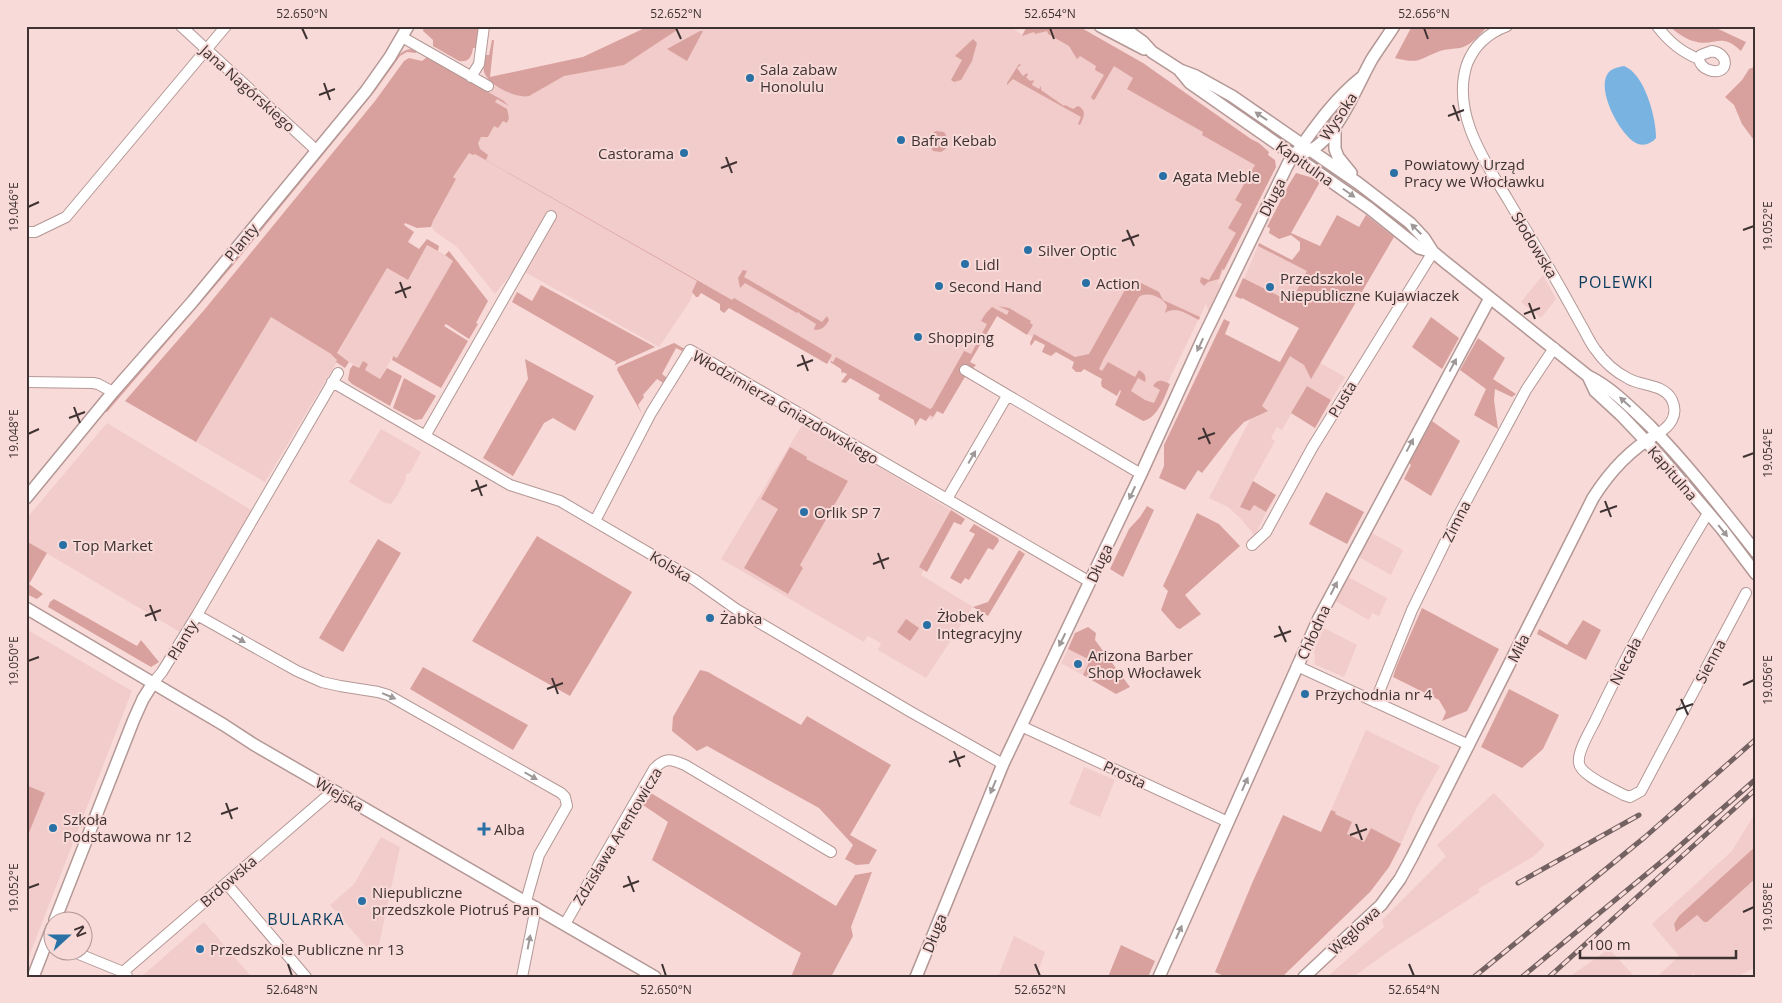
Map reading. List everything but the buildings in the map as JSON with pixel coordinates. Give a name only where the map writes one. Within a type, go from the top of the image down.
[{"type":"street","name":"Jana Nagórskiego","points":[[181,26],[316,150]]},
{"type":"street","points":[[26,232],[35,232],[66,217],[226,26]]},
{"type":"street","name":"Planty","points":[[26,498],[113,392],[193,301],[366,91],[390,57],[408,26]]},
{"type":"street","points":[[471,77],[479,64],[484,26]]},
{"type":"street","name":"Kapitulna","points":[[1100,26],[1141,49],[1152,52]]},
{"type":"street","name":"Kapitulna","points":[[1121,26],[1143,42],[1152,52],[1180,70],[1196,76],[1232,96],[1358,183],[1410,223],[1424,238],[1433,252],[1588,376],[1602,383],[1622,398],[1692,473],[1756,552]]},
{"type":"street","name":"Wysoka","points":[[1294,156],[1307,147],[1322,142],[1348,106],[1373,57],[1394,26]]},
{"type":"street","name":"Słodowska","points":[[1506,26],[1482,40],[1470,57],[1466,68],[1463,89],[1464,108],[1470,127],[1489,169],[1555,277],[1594,349],[1622,375],[1639,384],[1662,390],[1670,396],[1674,408],[1674,418],[1668,427],[1657,434]]},
{"type":"street","points":[[1657,26],[1672,45],[1699,59]]},
{"type":"street","points":[[402,37],[488,86]]},
{"type":"street","name":"Kapitulna","points":[[1180,70],[1190,83],[1369,208],[1419,248],[1433,252]]},
{"type":"street","name":"Wysoka","points":[[1307,147],[1346,90],[1362,77]]},
{"type":"street","name":"Kapitulna","points":[[1335,124],[1335,149],[1338,157],[1358,183]]},
{"type":"street","name":"Długa","points":[[916,977],[1003,764],[1221,301],[1286,168],[1294,156]]},
{"type":"street","points":[[425,436],[551,216]]},
{"type":"street","name":"Pusta","points":[[1252,545],[1266,532],[1317,440],[1433,252]]},
{"type":"street","name":"Chłodna","points":[[1159,977],[1319,618],[1490,298]]},
{"type":"street","name":"Zimna","points":[[1375,702],[1412,610],[1455,522],[1526,390],[1554,348]]},
{"type":"street","name":"Włodzimierza Gniazdowskiego","points":[[595,521],[651,414],[690,350],[1090,582]]},
{"type":"street","points":[[965,370],[1141,474]]},
{"type":"street","name":"Kapitulna","points":[[1588,376],[1595,391],[1646,441],[1708,513],[1756,574]]},
{"type":"street","name":"Planty","points":[[60,910],[143,699],[162,672],[335,378]]},
{"type":"street","name":"Kolska","points":[[335,378],[425,436],[510,485],[560,501],[595,521],[695,580],[736,609],[1003,764]]},
{"type":"street","points":[[26,382],[93,383],[113,392]]},
{"type":"street","points":[[947,500],[1007,396]]},
{"type":"street","name":"Miła","points":[[1400,879],[1593,498],[1622,460],[1657,434]]},
{"type":"street","name":"Niecała","points":[[1624,795],[1585,772],[1578,765],[1579,756],[1638,634],[1708,513]]},
{"type":"street","name":"Sienna","points":[[1624,795],[1630,797],[1641,791],[1746,594]]},
{"type":"street","name":"Wiejska","points":[[26,608],[333,791],[655,977]]},
{"type":"street","points":[[196,615],[297,671],[322,682],[388,695],[565,797],[567,806],[540,855],[531,904],[522,977]]},
{"type":"street","points":[[1297,666],[1469,745]]},
{"type":"street","name":"Prosta","points":[[1021,726],[1228,822]]},
{"type":"street","name":"Zdzisława Arentowicza","points":[[565,924],[654,769],[665,760],[674,760],[685,765],[831,852]]},
{"type":"street","name":"Brdowska","points":[[125,974],[333,791]]},
{"type":"street","name":"Węglowa","points":[[1304,977],[1381,905],[1400,879]]},
{"type":"street","points":[[226,884],[306,977]]},
{"type":"street","points":[[33,977],[42,959]]},
{"type":"street","points":[[92,960],[125,974]]},
{"type":"shaded area","points":[[424,26],[479,26],[477,48],[473,48],[468,60],[459,61],[433,46],[433,40],[423,31]]},
{"type":"shaded area","points":[[649,26],[1010,26],[1022,35],[1028,26],[1041,26],[1138,74],[1251,151],[1263,179],[1217,285],[1227,278],[1208,318],[1206,304],[1155,409],[997,316],[932,420],[697,283],[690,301],[659,347],[516,267],[495,294],[457,247],[434,231],[430,223],[456,179],[453,177],[483,128],[496,99],[495,95],[487,96],[489,77],[583,57]]},
{"type":"shaded area","points":[[649,26],[683,26],[624,65],[564,76],[529,96],[517,95],[503,90],[491,82],[484,72],[485,55],[489,55],[492,40],[494,40],[490,77],[583,57]]},
{"type":"shaded area","points":[[1027,26],[1078,26],[1143,63],[1259,143],[1269,152],[1268,155],[1275,160],[1276,167],[1224,270],[1222,269],[1219,279],[1208,282],[1204,286],[1200,282],[1201,277],[1209,280],[1236,233],[1228,228],[1242,204],[1235,200],[1255,165],[1202,135],[1203,132],[1127,89],[1133,78],[1114,66],[1093,100],[1091,97],[1104,75],[1095,70],[1096,66],[1080,56],[1077,59],[1069,46],[1048,34],[1047,31],[1035,34],[1034,32],[1022,36]]},
{"type":"shaded area","points":[[1412,26],[1488,26],[1464,47],[1442,50],[1414,61],[1395,58]]},
{"type":"shaded area","points":[[1669,26],[1712,26],[1746,42],[1741,51],[1728,42],[1701,43],[1687,39]]},
{"type":"shaded area","points":[[703,31],[687,61],[667,49]]},
{"type":"shaded area","points":[[973,39],[977,43],[972,61],[961,80],[954,82],[951,80],[962,60],[955,56]]},
{"type":"shaded area","points":[[410,49],[417,51],[416,53],[407,52],[400,56],[375,91],[234,264],[107,412],[104,411],[193,310],[374,89],[394,59],[399,54]]},
{"type":"shaded area","points":[[427,57],[504,101],[509,106],[497,99],[495,102],[507,109],[509,118],[507,123],[503,121],[498,128],[494,126],[488,137],[481,137],[478,143],[480,149],[488,155],[486,160],[732,300],[734,298],[832,355],[827,364],[729,308],[724,313],[720,310],[720,304],[701,293],[696,297],[692,292],[697,281],[475,154],[469,153],[453,177],[456,179],[431,227],[417,228],[405,223],[404,225],[414,232],[408,242],[419,249],[427,239],[439,246],[438,251],[427,245],[408,280],[387,268],[337,353],[349,362],[345,368],[336,362],[337,360],[331,354],[271,317],[196,442],[125,401],[205,309],[375,101],[404,61],[409,58],[422,61]]},
{"type":"shaded area","points":[[1019,64],[1021,65],[1017,68],[1023,76],[1027,73],[1026,77],[1030,81],[1034,80],[1032,85],[1039,89],[1041,86],[1041,90],[1064,106],[1073,109],[1078,106],[1083,110],[1083,119],[1080,125],[1078,124],[1081,117],[1013,79],[1007,85]]},
{"type":"shaded area","points":[[1756,66],[1756,143],[1742,124],[1734,105],[1725,97],[1742,80],[1749,69]]},
{"type":"shaded area","points":[[936,131],[944,132],[949,140],[947,148],[941,152],[933,151],[928,142],[930,135]]},
{"type":"shaded area","points":[[1296,173],[1317,179],[1336,192],[1320,182],[1291,233],[1320,246],[1337,215],[1359,227],[1366,215],[1394,237],[1311,379],[1304,365],[1290,356],[1262,406],[1268,411],[1244,422],[1202,473],[1198,470],[1185,490],[1159,478],[1164,466],[1164,445],[1224,319],[1230,322],[1225,334],[1280,362],[1299,328],[1235,296],[1243,278],[1291,302],[1307,271],[1258,246],[1259,243],[1292,260],[1300,250],[1300,242],[1291,235],[1279,239],[1269,233],[1270,228],[1267,227]]},
{"type":"shaded area","points":[[427,245],[454,260],[397,358],[393,356],[380,379],[365,370],[368,364],[363,361],[359,368],[337,354],[387,268],[408,280]]},
{"type":"shaded area","name":"Przedszkole Niepubliczne Kujawiaczek","points":[[1258,246],[1308,271],[1282,319],[1237,295]]},
{"type":"shaded area","points":[[449,251],[488,301],[469,339],[446,324],[444,326],[468,341],[441,388],[392,360],[393,356],[397,358],[453,261],[445,255]]},
{"type":"shaded area","points":[[743,270],[747,271],[744,277],[822,322],[827,316],[828,322],[822,328],[815,330],[816,324],[799,312],[797,313],[745,283],[740,288],[738,278]]},
{"type":"shaded area","points":[[1543,275],[1556,299],[1541,318],[1521,302]]},
{"type":"shaded area","points":[[1133,281],[1137,281],[1159,292],[1163,300],[1200,317],[1199,320],[1178,310],[1165,313],[1167,306],[1162,300],[1150,295],[1142,295],[1139,297],[1103,360],[1099,369],[1102,371],[1108,362],[1135,377],[1139,370],[1142,372],[1145,376],[1145,382],[1138,378],[1131,391],[1145,400],[1154,403],[1160,390],[1153,386],[1157,382],[1163,381],[1170,384],[1157,411],[1153,416],[1143,421],[1115,405],[1120,390],[1117,396],[1102,387],[1102,379],[1084,369],[1081,372],[1076,372],[1072,368],[1074,362],[1056,352],[1051,356],[1042,352],[1045,345],[1035,340],[1031,346],[1030,343],[1034,334],[1075,357],[1089,354],[1126,288]]},
{"type":"shaded area","points":[[541,285],[655,347],[615,365],[616,362],[512,302],[517,292],[532,301]]},
{"type":"shaded area","points":[[998,306],[1009,308],[1031,321],[1030,323],[1033,325],[1027,335],[997,316],[970,362],[976,365],[966,375],[943,414],[937,411],[933,417],[930,415],[926,421],[920,418],[915,426],[914,420],[878,399],[880,395],[850,378],[846,383],[841,382],[847,374],[843,372],[842,374],[841,369],[830,362],[833,362],[836,357],[930,409],[964,351],[971,354],[987,324],[981,321],[986,313],[992,307],[1007,315],[1009,311]]},
{"type":"shaded area","points":[[271,317],[338,360],[265,482],[196,442]]},
{"type":"shaded area","points":[[1431,317],[1459,338],[1442,369],[1412,347]]},
{"type":"shaded area","points":[[1478,338],[1505,358],[1493,379],[1516,394],[1512,397],[1495,389],[1494,400],[1498,429],[1474,415],[1486,389],[1460,370]]},
{"type":"shaded area","points":[[674,343],[685,349],[682,351],[676,348],[662,374],[667,378],[665,384],[657,379],[643,395],[644,397],[638,405],[642,414],[617,370],[618,367]]},
{"type":"shaded area","points":[[1289,345],[1345,377],[1331,400],[1307,386],[1282,430],[1277,427],[1271,438],[1275,441],[1240,507],[1250,511],[1254,505],[1266,512],[1255,536],[1228,507],[1209,498]]},
{"type":"shaded area","points":[[525,359],[594,396],[575,431],[553,418],[544,423],[513,476],[483,458],[528,379]]},
{"type":"shaded area","points":[[363,361],[368,364],[365,370],[380,379],[387,368],[402,376],[390,406],[348,380],[350,369],[353,365],[359,368]]},
{"type":"shaded area","points":[[404,378],[436,396],[422,419],[415,420],[393,408]]},
{"type":"shaded area","points":[[1307,386],[1331,400],[1315,428],[1291,413]]},
{"type":"shaded area","points":[[1432,421],[1460,441],[1431,496],[1404,479],[1411,465],[1409,463]]},
{"type":"shaded area","points":[[804,422],[957,514],[921,575],[973,607],[926,678],[878,650],[881,643],[867,636],[864,642],[721,559]]},
{"type":"shaded area","points":[[107,423],[253,511],[180,632],[26,541],[26,519]]},
{"type":"shaded area","points":[[381,429],[421,452],[410,473],[406,474],[405,481],[391,504],[385,503],[349,482]]},
{"type":"shaded area","name":"Orlik SP 7","points":[[790,447],[807,457],[806,459],[848,481],[800,565],[803,568],[788,594],[744,568],[778,509],[761,499]]},
{"type":"shaded area","points":[[1253,481],[1276,495],[1266,512],[1254,505],[1250,511],[1240,507]]},
{"type":"shaded area","points":[[1326,492],[1364,512],[1347,544],[1309,524]]},
{"type":"shaded area","points":[[1147,506],[1154,510],[1123,577],[1110,569],[1129,529]]},
{"type":"shaded area","points":[[951,510],[965,519],[961,525],[954,522],[927,572],[919,567]]},
{"type":"shaded area","points":[[1197,513],[1219,524],[1240,546],[1185,595],[1201,614],[1180,629],[1161,610],[1168,591],[1163,586]]},
{"type":"shaded area","points":[[974,524],[998,538],[999,541],[993,550],[988,548],[969,580],[965,578],[961,584],[950,578],[975,534],[969,531]]},
{"type":"shaded area","points":[[1372,533],[1403,550],[1391,575],[1359,557]]},
{"type":"shaded area","points":[[537,536],[632,592],[570,696],[472,641]]},
{"type":"shaded area","points":[[378,539],[401,553],[343,652],[319,638]]},
{"type":"shaded area","points":[[26,541],[47,553],[29,584],[43,594],[37,599],[26,594]]},
{"type":"shaded area","points":[[1019,550],[1025,554],[988,616],[973,607],[988,602]]},
{"type":"shaded area","points":[[1348,577],[1387,598],[1379,616],[1372,613],[1369,620],[1335,601]]},
{"type":"shaded area","points":[[54,599],[137,646],[141,640],[159,662],[151,667],[48,607]]},
{"type":"shaded area","points":[[1422,608],[1499,649],[1467,711],[1442,721],[1446,712],[1439,700],[1393,677]]},
{"type":"shaded area","points":[[906,619],[919,628],[910,641],[897,632]]},
{"type":"shaded area","points":[[1583,620],[1601,630],[1586,660],[1537,634],[1539,629],[1567,645]]},
{"type":"shaded area","points":[[1088,627],[1096,633],[1095,640],[1130,687],[1116,694],[1083,675],[1090,660],[1068,649],[1075,633]]},
{"type":"shaded area","points":[[1324,628],[1357,645],[1344,677],[1314,664],[1314,650]]},
{"type":"shaded area","name":"Szkoła Podstawowa nr 12","points":[[26,629],[132,691],[47,910],[42,910],[42,923],[26,964]]},
{"type":"shaded area","points":[[1068,649],[1090,660],[1083,675],[1061,663]]},
{"type":"shaded area","points":[[423,667],[528,725],[513,750],[410,689]]},
{"type":"shaded area","points":[[700,670],[708,672],[801,725],[807,716],[891,765],[850,835],[877,850],[869,864],[856,865],[845,859],[853,845],[819,808],[707,746],[697,751],[672,731],[673,717]]},
{"type":"shaded area","points":[[1509,689],[1559,715],[1543,749],[1522,768],[1481,747]]},
{"type":"shaded area","points":[[1366,730],[1440,766],[1417,807],[1401,844],[1371,828],[1364,842],[1347,834],[1352,822],[1331,810]]},
{"type":"shaded area","points":[[1084,767],[1115,780],[1100,817],[1069,804]]},
{"type":"shaded area","points":[[26,785],[45,793],[26,840]]},
{"type":"shaded area","points":[[651,793],[836,906],[855,875],[872,872],[851,927],[853,936],[831,977],[791,977],[801,953],[652,860],[668,822],[643,805]]},
{"type":"shaded area","points":[[1494,793],[1545,845],[1534,856],[1478,889],[1480,892],[1392,949],[1353,977],[1327,977],[1384,927],[1382,920],[1446,856],[1437,845]]},
{"type":"shaded area","points":[[1331,810],[1352,822],[1347,834],[1364,842],[1371,828],[1401,844],[1389,867],[1370,892],[1282,977],[1226,977],[1215,972],[1283,815],[1321,832]]},
{"type":"shaded area","points":[[1756,812],[1756,967],[1736,977],[1696,977],[1692,972],[1692,977],[1657,977],[1679,956],[1652,924],[1732,851]]},
{"type":"shaded area","name":"Niepubliczne przedszkole Piotruś Pan","points":[[381,837],[400,847],[376,958],[330,905],[354,884]]},
{"type":"shaded area","points":[[1756,846],[1756,878],[1707,922],[1704,922],[1697,915],[1676,932],[1674,924],[1679,916]]},
{"type":"shaded area","name":"Przedszkole Publiczne nr 13","points":[[204,922],[250,975],[249,977],[141,977]]},
{"type":"shaded area","points":[[1014,936],[1045,952],[1036,977],[998,977]]},
{"type":"shaded area","points":[[1121,945],[1155,961],[1148,977],[1108,977]]},
{"type":"shaded area","points":[[1609,949],[1635,977],[1569,977]]},
{"type":"water","points":[[1624,66],[1638,78],[1648,98],[1654,119],[1656,138],[1648,144],[1638,144],[1631,140],[1617,122],[1607,99],[1606,78],[1610,71]]},
{"type":"railway","points":[[1474,977],[1645,837],[1756,739]]},
{"type":"railway","points":[[1522,977],[1666,858],[1756,779]]},
{"type":"railway","points":[[1549,977],[1756,789]]},
{"type":"railway","points":[[1518,883],[1639,815]]},
{"type":"place","name":"Sala zabaw Honolulu","points":[[750,78]]},
{"type":"place","name":"Bafra Kebab","points":[[901,140]]},
{"type":"place","name":"Castorama","points":[[684,153]]},
{"type":"place","name":"Powiatowy Urząd Pracy we Włocławku","points":[[1394,173]]},
{"type":"place","name":"Agata Meble","points":[[1163,176]]},
{"type":"place","name":"Silver Optic","points":[[1028,250]]},
{"type":"place","name":"Lidl","points":[[965,264]]},
{"type":"place","name":"Action","points":[[1086,283]]},
{"type":"place","name":"Second Hand","points":[[939,286]]},
{"type":"place","name":"Przedszkole Niepubliczne Kujawiaczek","points":[[1270,287]]},
{"type":"place","name":"Shopping","points":[[918,337]]},
{"type":"place","name":"Orlik SP 7","points":[[804,512]]},
{"type":"place","name":"Top Market","points":[[63,545]]},
{"type":"place","name":"Żabka","points":[[710,618]]},
{"type":"place","name":"Żłobek Integracyjny","points":[[927,625]]},
{"type":"place","name":"Arizona Barber Shop Włocławek","points":[[1078,664]]},
{"type":"place","name":"Przychodnia nr 4","points":[[1305,694]]},
{"type":"place","name":"Szkoła Podstawowa nr 12","points":[[53,828]]},
{"type":"place","name":"Alba","points":[[484,829]]},
{"type":"place","name":"Niepubliczne przedszkole Piotruś Pan","points":[[362,901]]},
{"type":"place","name":"Przedszkole Publiczne nr 13","points":[[200,949]]},
{"type":"district","name":"POLEWKI","points":[[1616,282]]},
{"type":"district","name":"BULARKA","points":[[306,919]]}]
